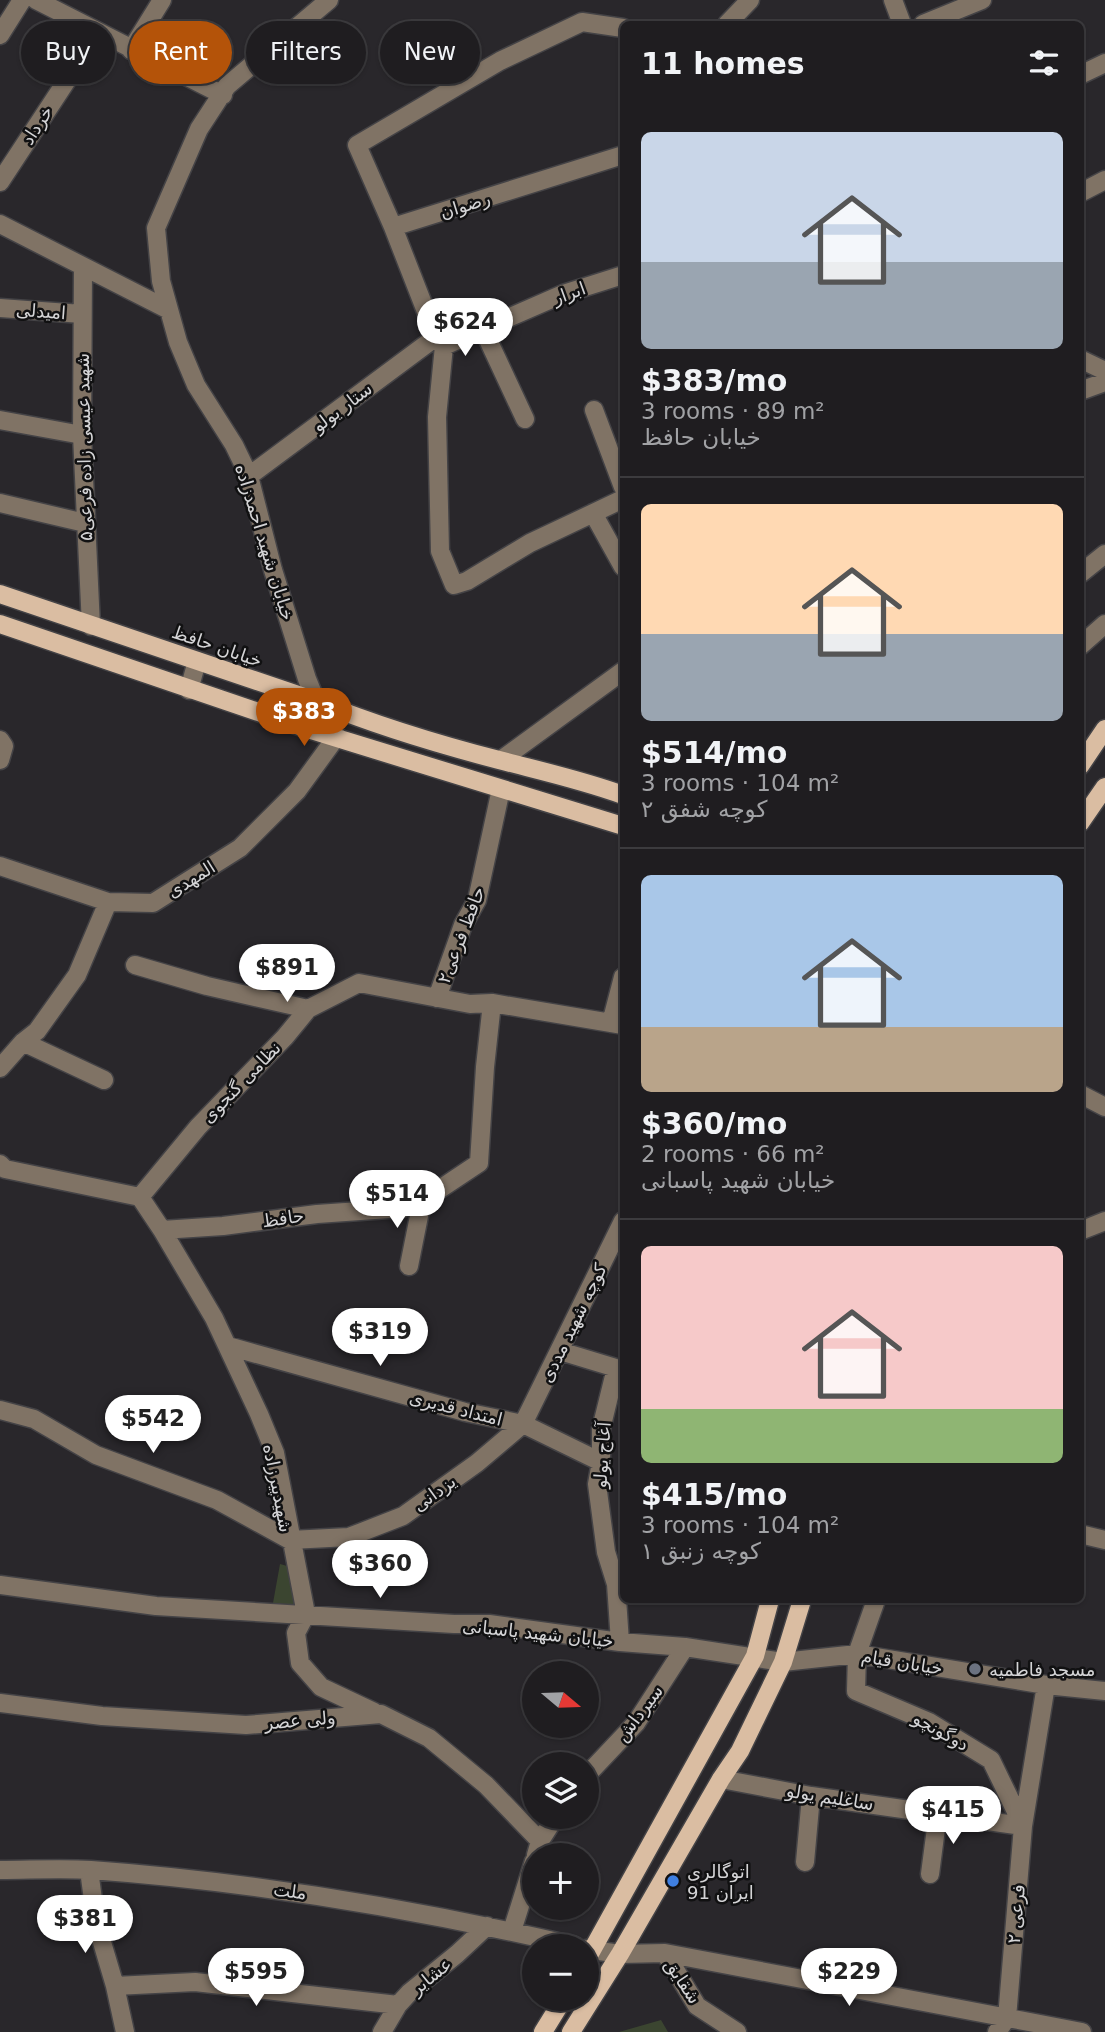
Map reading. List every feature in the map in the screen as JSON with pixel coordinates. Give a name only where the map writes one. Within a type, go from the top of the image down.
[{"type":"main road","name":"خیابان حافظ","points":[[0,594],[356,717],[500,760],[584,780],[620,794]]},
{"type":"main road","points":[[0,624],[189,690],[620,825]]},
{"type":"main road","points":[[1084,759],[1105,729]]},
{"type":"main road","points":[[1084,817],[1105,787]]},
{"type":"main road","points":[[595,1934],[755,1656],[769,1603]]},
{"type":"main road","points":[[571,2032],[740,1751],[783,1662],[801,1603]]},
{"type":"main road","points":[[543,2032],[556,2011]]},
{"type":"street","points":[[0,35],[22,0]]},
{"type":"street","points":[[36,0],[75,21]]},
{"type":"street","points":[[149,21],[162,0]]},
{"type":"street","name":"خیابان شهید احمدزاده","points":[[316,701],[306,679],[249,476],[234,445],[196,385],[178,342],[160,281],[156,228],[199,130],[227,86],[329,0]]},
{"type":"street","points":[[730,21],[750,0]]},
{"type":"street","points":[[893,0],[901,21]]},
{"type":"street","points":[[930,21],[982,0]]},
{"type":"street","points":[[620,28],[582,22],[500,61],[357,145],[440,342],[437,417],[440,551],[454,585],[467,581],[530,543],[620,500]]},
{"type":"street","points":[[1084,73],[1105,63]]},
{"type":"street","name":"خرداد","points":[[0,182],[64,84]]},
{"type":"street","points":[[201,84],[223,95]]},
{"type":"street","name":"رضوان","points":[[393,227],[620,156]]},
{"type":"street","points":[[1084,190],[1105,180]]},
{"type":"street","points":[[0,224],[169,310]]},
{"type":"street","name":"شهید عیسی زاده فرعی۵","points":[[83,268],[82,435],[91,626]]},
{"type":"street","name":"ابرار","points":[[440,342],[483,329],[563,294],[620,276]]},
{"type":"street","name":"امیدلی","points":[[0,308],[82,314]]},
{"type":"street","points":[[483,329],[526,419]]},
{"type":"street","name":"ستار یولو","points":[[249,476],[440,342]]},
{"type":"street","points":[[1084,361],[1105,371]]},
{"type":"street","points":[[1084,393],[1105,382]]},
{"type":"street","points":[[594,410],[620,480]]},
{"type":"street","points":[[0,420],[82,435]]},
{"type":"street","points":[[0,503],[85,523]]},
{"type":"street","points":[[593,513],[620,562]]},
{"type":"street","points":[[1084,571],[1105,554]]},
{"type":"street","points":[[1084,642],[1105,624]]},
{"type":"street","points":[[189,690],[197,662]]},
{"type":"street","points":[[500,760],[620,673]]},
{"type":"street","name":"المهدی","points":[[0,866],[108,902],[153,902],[240,848],[297,791],[337,736]]},
{"type":"street","name":"حافظ فرعی۲","points":[[438,998],[463,925],[477,900],[501,789]]},
{"type":"street","points":[[0,1068],[23,1042],[37,1031],[77,975],[108,902]]},
{"type":"street","points":[[135,965],[207,986],[308,1009]]},
{"type":"street","name":"نظامی گنجوی","points":[[140,1197],[198,1127],[285,1037],[308,1009],[359,983],[470,1004],[492,1003],[617,1024]]},
{"type":"street","points":[[617,1024],[620,1000]]},
{"type":"street","name":"حافظ","points":[[162,1230],[223,1226],[317,1213],[403,1208],[422,1202],[479,1163],[492,1003]]},
{"type":"street","points":[[23,1042],[104,1080]]},
{"type":"street","points":[[1084,1096],[1105,1107]]},
{"type":"street","points":[[0,1164],[5,1169],[140,1197],[162,1230]]},
{"type":"street","points":[[410,1266],[422,1202]]},
{"type":"street","points":[[1084,1229],[1105,1221]]},
{"type":"street","name":"کوچه شهید مددی","points":[[523,1424],[620,1227]]},
{"type":"street","name":"شهیدپیرزاده","points":[[162,1230],[228,1346],[275,1453],[290,1540]]},
{"type":"street","name":"امتداد قدیری","points":[[228,1346],[465,1412],[523,1424],[601,1462]]},
{"type":"street","name":"آغاج یولو","points":[[560,1352],[616,1368],[601,1429],[601,1462],[597,1484],[606,1552],[619,1583],[620,1642]]},
{"type":"street","name":"شهیدپیرزاده","points":[[0,1410],[34,1419],[96,1455],[217,1500],[290,1540]]},
{"type":"street","name":"یزدانی","points":[[290,1540],[349,1537],[403,1516],[477,1462],[523,1424]]},
{"type":"street","points":[[1084,1535],[1105,1540]]},
{"type":"street","points":[[290,1540],[306,1614],[296,1633],[300,1663],[321,1687],[429,1738],[486,1785],[534,1843]]},
{"type":"street","name":"خیابان شهید پاسبانی","points":[[0,1585],[156,1606],[489,1624],[620,1642],[755,1656],[783,1662]]},
{"type":"street","points":[[857,1654],[875,1603]]},
{"type":"street","name":"سیرداش","points":[[599,1762],[636,1723],[685,1647]]},
{"type":"street","name":"خیابان قیام","points":[[783,1662],[857,1654],[1046,1685],[1105,1690]]},
{"type":"street","name":"دوگونچو","points":[[857,1654],[856,1691],[929,1722],[991,1760],[1023,1826]]},
{"type":"street","name":"فرعی ۲","points":[[1002,2025],[1023,1826],[1046,1685]]},
{"type":"street","name":"ولی عصر","points":[[0,1703],[102,1716],[246,1725],[381,1714]]},
{"type":"street","name":"ساغلیم یولو","points":[[721,1779],[811,1796],[1023,1826]]},
{"type":"street","points":[[804,1862],[811,1796]]},
{"type":"street","points":[[930,1874],[938,1813]]},
{"type":"street","name":"ملت","points":[[0,1870],[89,1870],[321,1895],[523,1934]]},
{"type":"street","points":[[89,1870],[96,1922],[125,2032]]},
{"type":"street","points":[[512,1931],[522,1899]]},
{"type":"street","name":"عشایر","points":[[382,2032],[398,2005],[409,1993],[487,1926]]},
{"type":"street","name":"ملت","points":[[599,1952],[665,1953],[1002,2025],[1082,2032]]},
{"type":"street","name":"شقایق","points":[[665,1953],[697,2006],[737,2032]]},
{"type":"street","points":[[115,1986],[195,1982],[398,2005]]},
{"type":"green space","points":[[280,1564],[291,1567],[302,1605],[273,1603]]},
{"type":"green space","points":[[661,2020],[668,2032],[619,2032]]},
{"type":"place","name":"مسجد فاطمیه","points":[[975,1669]]},
{"type":"place","name":"اتوگالری ایران 91","points":[[673,1881]]}]
